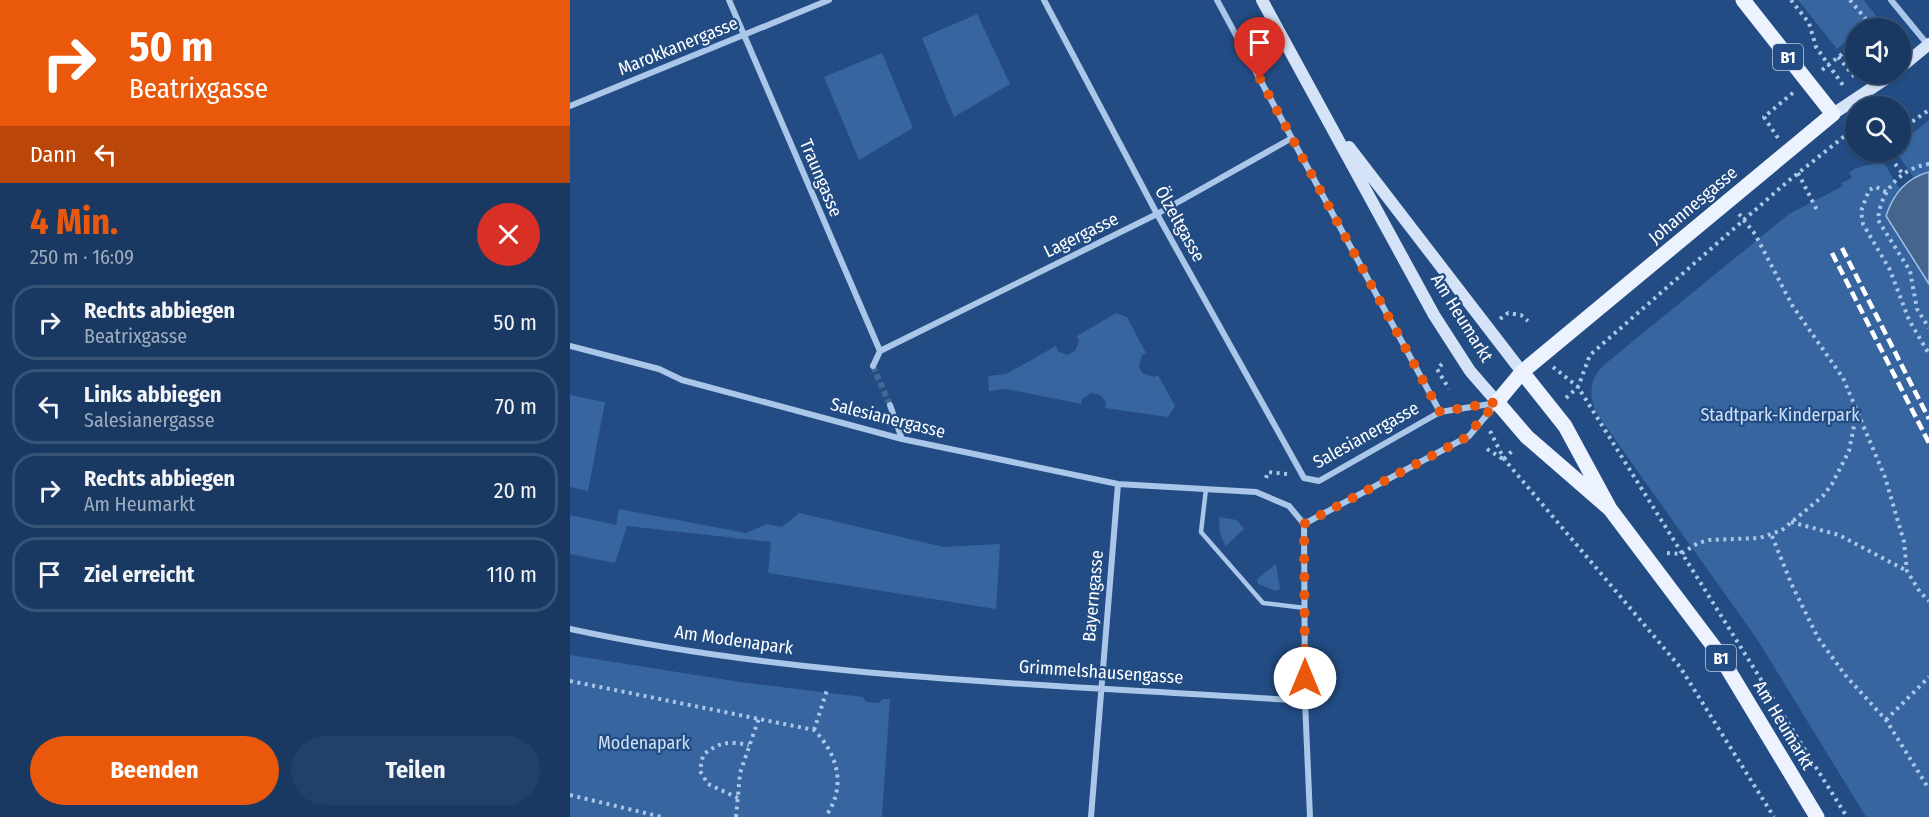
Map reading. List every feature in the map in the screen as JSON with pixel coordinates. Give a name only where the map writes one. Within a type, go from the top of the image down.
[{"type":"main road","name":"B1","points":[[1743,0],[1833,114]]},
{"type":"main road","name":"Johannesgasse","points":[[1497,402],[1521,372],[1833,114]]},
{"type":"main road","name":"Am Heumarkt","points":[[1521,372],[1565,426],[1610,509],[1717,651],[1817,817]]},
{"type":"main road","name":"Am Heumarkt","points":[[1497,402],[1527,437],[1610,509]]},
{"type":"street","name":"Traungasse","points":[[729,0],[880,351]]},
{"type":"street","name":"Marokkanergasse","points":[[570,106],[829,0]]},
{"type":"street","name":"Ölzeltgasse","points":[[1044,0],[1157,214],[1293,461]]},
{"type":"street","points":[[1217,0],[1440,412]]},
{"type":"street","name":"Am Heumarkt","points":[[1262,0],[1445,334],[1470,371],[1497,402]]},
{"type":"street","points":[[1891,0],[1928,44],[1911,59]]},
{"type":"street","name":"Johannesgasse","points":[[1862,96],[1880,84]]},
{"type":"street","name":"Johannesgasse","points":[[1833,114],[1845,106]]},
{"type":"street","name":"Am Heumarkt","points":[[1325,115],[1521,372]]},
{"type":"street","name":"Lagergasse","points":[[880,351],[1157,214],[1292,138]]},
{"type":"street","name":"Salesianergasse","points":[[570,346],[660,369],[682,380],[902,439],[1118,484],[1256,492],[1289,506],[1304,524]]},
{"type":"street","points":[[873,366],[880,351]]},
{"type":"street","points":[[1310,817],[1305,701],[1304,524],[1465,438],[1497,402]]},
{"type":"street","name":"Salesianergasse","points":[[1293,461],[1305,478],[1319,481],[1440,412],[1497,402]]},
{"type":"street","points":[[890,405],[902,439]]},
{"type":"street","name":"Bayerngasse","points":[[1092,817],[1118,484]]},
{"type":"street","name":"Am Modenapark","points":[[570,629],[715,654],[895,674]]},
{"type":"street","name":"Grimmelshausengasse","points":[[895,674],[1305,701]]},
{"type":"lane","points":[[1206,489],[1201,532],[1263,603],[1305,608]]},
{"type":"path","points":[[1791,0],[1809,22],[1816,47],[1851,96]]},
{"type":"path","points":[[1850,0],[1865,18]]},
{"type":"path","points":[[1838,57],[1868,93]]},
{"type":"path","points":[[1911,122],[1929,110]]},
{"type":"path","points":[[1845,137],[1787,182],[1590,355],[1578,387],[1847,817]]},
{"type":"path","points":[[1894,162],[1902,173]]},
{"type":"path","points":[[1929,164],[1902,173],[1886,192],[1879,212],[1880,226],[1910,271],[1917,309],[1929,328]]},
{"type":"path","points":[[1886,192],[1876,187],[1869,190],[1862,211],[1863,224],[1890,270],[1909,320],[1929,354]]},
{"type":"path","points":[[1729,200],[1763,249],[1792,305],[1843,378],[1857,415],[1878,455],[1904,542],[1907,571],[1920,592],[1929,601]]},
{"type":"path","points":[[1500,320],[1508,313],[1521,315],[1528,321]]},
{"type":"path","points":[[1443,364],[1437,369],[1449,389]]},
{"type":"path","points":[[1658,552],[1681,554],[1698,543],[1709,540],[1772,536],[1823,496],[1842,468],[1851,444],[1857,415]]},
{"type":"path","points":[[1484,418],[1504,459],[1680,667],[1774,817]]},
{"type":"path","points":[[1487,449],[1504,459]]},
{"type":"path","points":[[1266,478],[1268,472],[1286,476],[1293,461]]},
{"type":"path","points":[[1791,522],[1839,535],[1907,571]]},
{"type":"path","points":[[1772,536],[1791,583],[1818,638],[1846,676],[1886,720],[1929,789]]},
{"type":"path","points":[[1886,720],[1929,678]]},
{"type":"path","points":[[570,681],[814,730],[829,745],[835,762],[836,792],[825,817]]},
{"type":"path","points":[[814,730],[827,690]]},
{"type":"path","points":[[736,817],[740,773],[759,718]]},
{"type":"path","points":[[738,798],[708,784],[700,771],[703,755],[717,744],[729,741],[749,745]]},
{"type":"path","points":[[570,795],[662,817]]},
{"type":"green space","points":[[1798,0],[1864,0],[1877,17],[1845,18],[1845,42],[1837,49]]},
{"type":"green space","points":[[977,14],[1010,84],[954,117],[922,38]]},
{"type":"green space","points":[[882,53],[913,128],[859,160],[824,77]]},
{"type":"green space","points":[[1929,120],[1929,172],[1914,178],[1903,162],[1911,162],[1911,135]]},
{"type":"green space","name":"Stadtpark-Kinderpark","points":[[1878,162],[1885,165],[1900,189],[1894,195],[1915,263],[1929,284],[1929,817],[1866,817],[1757,639],[1599,417],[1592,396],[1595,376],[1605,364],[1789,214],[1843,186],[1841,183],[1852,178],[1849,173],[1854,169]]},
{"type":"green space","points":[[1116,313],[1127,317],[1146,353],[1142,355],[1139,366],[1142,373],[1154,377],[1158,375],[1175,406],[1168,417],[1105,408],[1106,402],[1100,395],[1091,393],[1082,399],[1081,404],[1006,389],[989,391],[988,376],[1006,374],[1056,346],[1058,351],[1067,355],[1075,351],[1079,341],[1077,336]]},
{"type":"green space","points":[[570,395],[605,402],[588,491],[570,487]]},
{"type":"green space","points":[[619,509],[746,533],[767,524],[782,527],[799,513],[944,547],[1000,544],[996,609],[768,573],[771,542],[627,526],[615,563],[570,554],[570,515],[616,525]]},
{"type":"green space","points":[[1219,517],[1237,520],[1244,529],[1226,546],[1220,534]]},
{"type":"green space","points":[[1276,564],[1280,589],[1276,591],[1258,584],[1257,579]]},
{"type":"green space","name":"Modenapark","points":[[570,655],[740,682],[863,697],[866,702],[879,703],[883,699],[890,699],[882,817],[570,817]]},
{"type":"shaded area","points":[[1929,172],[1929,284],[1886,216],[1892,201],[1902,188],[1914,178]]},
{"type":"tunnel","points":[[873,366],[890,405]]},
{"type":"railway","points":[[1842,248],[1929,419]]},
{"type":"railway","points":[[1832,253],[1929,443]]},
{"type":"route","points":[[1260,79],[1440,412],[1497,402],[1465,438],[1304,524],[1305,678]]}]
